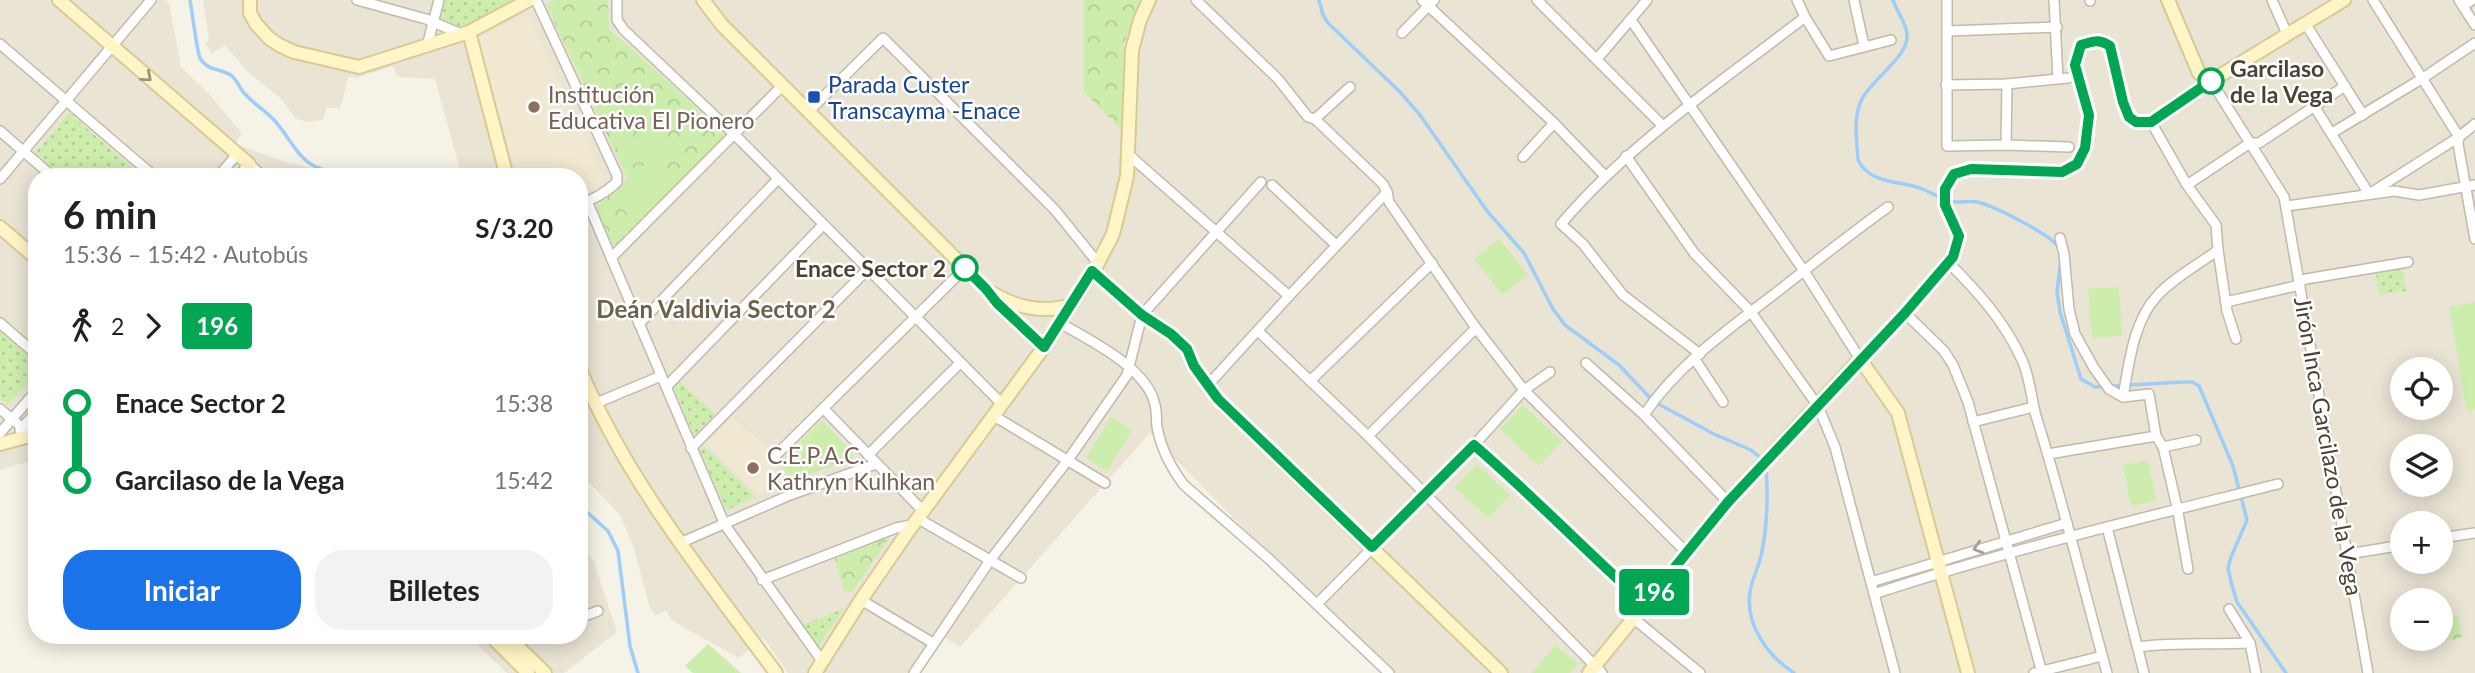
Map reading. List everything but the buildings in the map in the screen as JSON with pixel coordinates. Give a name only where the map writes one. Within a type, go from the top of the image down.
[{"type":"street","points":[[59,0],[254,168]]},
{"type":"street","points":[[0,178],[151,0]]},
{"type":"street","points":[[250,0],[250,13],[260,30],[274,42],[294,52],[354,67],[466,33],[529,0]]},
{"type":"street","points":[[357,0],[466,33]]},
{"type":"street","points":[[427,47],[439,0]]},
{"type":"street","points":[[536,0],[617,175],[617,183],[588,200]]},
{"type":"street","points":[[617,0],[619,24],[734,134],[1002,404]]},
{"type":"street","points":[[703,0],[722,25],[997,303],[1044,347]]},
{"type":"street","points":[[815,673],[918,518],[1044,347],[1113,234],[1127,176],[1132,50],[1149,0]]},
{"type":"street","points":[[1196,0],[1278,79],[1308,117],[1315,119],[1383,184],[1389,202],[1476,328],[1524,390],[1685,552]]},
{"type":"street","points":[[1538,0],[1663,126]]},
{"type":"street","points":[[1597,60],[1647,0]]},
{"type":"street","points":[[1797,0],[1829,56],[1891,40]]},
{"type":"street","points":[[1854,0],[1864,46]]},
{"type":"street","points":[[1947,0],[1947,146],[2069,147]]},
{"type":"street","points":[[1946,85],[2007,84],[2063,79],[2054,0]]},
{"type":"street","points":[[2168,0],[2199,73],[2211,81],[2284,197],[2287,206],[2394,191],[2419,195],[2470,186]]},
{"type":"street","points":[[2272,0],[2287,34]]},
{"type":"street","points":[[1258,331],[1368,436],[1595,671],[1685,552],[1951,260],[1959,236],[1945,205],[1945,189],[1954,174],[1971,169],[2062,172],[2077,164],[2085,148],[2089,115],[2075,65],[2081,45],[2102,41],[2110,46],[2129,117],[2136,122],[2148,123],[2344,0]]},
{"type":"street","points":[[2373,0],[2459,137],[2458,144],[2470,186],[2475,239]]},
{"type":"street","points":[[2472,0],[2461,3],[2475,24]]},
{"type":"street","points":[[1402,33],[1428,2],[1605,176]]},
{"type":"street","points":[[1723,402],[1697,356],[1623,295],[1583,244],[1561,224],[1626,156],[1805,17]]},
{"type":"street","points":[[1631,20],[1898,413],[1968,673]]},
{"type":"street","points":[[2305,23],[2363,115]]},
{"type":"street","points":[[1949,31],[2057,27]]},
{"type":"street","points":[[466,33],[505,168]]},
{"type":"street","points":[[809,111],[883,38],[1055,210],[1095,267],[1142,315],[1171,334],[1187,349],[1194,366],[1218,399],[1501,673]]},
{"type":"street","points":[[2332,133],[2424,78],[2475,43]]},
{"type":"street","points":[[0,44],[145,168]]},
{"type":"street","points":[[2006,145],[2007,84]]},
{"type":"street","points":[[611,258],[783,85]]},
{"type":"street","points":[[2187,185],[2250,143],[2259,143],[2345,86]]},
{"type":"street","points":[[1315,119],[1350,87]]},
{"type":"street","points":[[2314,106],[2369,194]]},
{"type":"street","points":[[1523,157],[1554,123]]},
{"type":"street","points":[[2148,123],[2216,225],[2226,302],[2236,339]]},
{"type":"street","points":[[2369,194],[2475,124]]},
{"type":"street","points":[[0,131],[43,168]]},
{"type":"street","points":[[225,168],[237,154]]},
{"type":"street","points":[[1129,155],[1289,296]]},
{"type":"street","points":[[1626,156],[1694,253],[1751,312],[1818,406],[1835,447],[1895,673]]},
{"type":"street","points":[[246,168],[249,164]]},
{"type":"street","points":[[639,324],[778,179]]},
{"type":"street","points":[[914,673],[991,559],[1068,460],[1127,375],[1142,315],[1261,182]]},
{"type":"street","points":[[1272,185],[1336,245]]},
{"type":"street","points":[[1208,385],[1387,192]]},
{"type":"street","name":"Jirón Inca Garcilazo de la Vega","points":[[2287,206],[2368,673]]},
{"type":"street","points":[[1644,415],[1668,383],[1697,356],[1888,207]]},
{"type":"street","points":[[588,213],[611,258],[724,525],[822,661]]},
{"type":"street","points":[[666,387],[823,225]]},
{"type":"street","points":[[0,227],[28,251]]},
{"type":"street","points":[[2060,238],[2075,334],[2094,368],[2109,389],[2149,394],[2157,436],[2163,447],[2177,507],[2188,569]]},
{"type":"street","points":[[2124,392],[2128,363],[2145,313],[2157,295],[2218,250]]},
{"type":"street","points":[[1951,260],[2005,327],[2023,362],[2107,673]]},
{"type":"street","points":[[1310,381],[1432,262]]},
{"type":"street","points":[[2226,302],[2300,282],[2408,262]]},
{"type":"street","points":[[775,456],[965,268]]},
{"type":"street","points":[[691,448],[868,269]]},
{"type":"street","points":[[986,289],[998,297],[1023,306],[1052,309],[1070,305]]},
{"type":"street","points":[[1905,313],[1944,351],[1954,365],[1973,422],[2039,672],[2102,656]]},
{"type":"street","points":[[1058,322],[1129,366],[1155,402],[1157,428],[1174,472],[1184,485],[1317,604],[1389,673]]},
{"type":"street","points":[[0,323],[28,347]]},
{"type":"street","points":[[1368,436],[1476,328]]},
{"type":"street","points":[[868,455],[960,363]]},
{"type":"street","points":[[1586,363],[1733,497]]},
{"type":"street","points":[[1317,604],[1474,445],[1524,390],[1550,372]]},
{"type":"street","points":[[594,404],[661,376]]},
{"type":"street","points":[[588,389],[621,453],[680,543],[776,673]]},
{"type":"street","points":[[3,439],[12,418],[28,400]]},
{"type":"street","points":[[1973,422],[2034,407]]},
{"type":"street","points":[[823,408],[876,464],[918,518],[1021,578]]},
{"type":"street","points":[[0,409],[28,430]]},
{"type":"street","points":[[994,416],[1105,484]]},
{"type":"street","points":[[3,439],[28,433]]},
{"type":"street","points":[[2048,454],[2157,436]]},
{"type":"street","points":[[2163,447],[2196,440]]},
{"type":"street","points":[[1474,445],[1528,492],[1574,539],[1645,604]]},
{"type":"street","points":[[680,543],[790,495],[876,464]]},
{"type":"street","points":[[1871,582],[2009,553],[2177,507],[2274,485]]},
{"type":"street","points":[[762,580],[918,518]]},
{"type":"street","points":[[1874,594],[2005,541],[2067,523]]},
{"type":"street","points":[[2107,527],[2144,673]]},
{"type":"street","points":[[2453,536],[2475,533]]},
{"type":"street","points":[[2348,554],[2390,547]]},
{"type":"street","points":[[861,600],[933,643]]},
{"type":"street","points":[[2229,610],[2250,643],[2256,673]]},
{"type":"street","points":[[588,615],[598,611]]},
{"type":"street","points":[[1633,618],[1700,673]]},
{"type":"street","points":[[2138,647],[2169,642],[2203,645],[2250,643]]},
{"type":"street","points":[[509,644],[528,673]]},
{"type":"street","points":[[510,644],[545,673]]},
{"type":"shaded area","points":[[0,0],[165,0],[169,3],[181,67],[209,94],[242,133],[235,144],[311,168],[28,168],[28,462],[0,470]]},
{"type":"shaded area","points":[[203,0],[2475,0],[2475,673],[1385,673],[1150,433],[960,647],[945,638],[917,673],[788,673],[763,637],[739,658],[683,627],[671,619],[666,610],[655,616],[649,605],[634,548],[620,515],[588,481],[588,168],[460,168],[435,79],[397,77],[393,66],[356,78],[348,77],[340,109],[327,107],[323,120],[307,122],[295,118],[280,98],[246,70],[225,45],[212,54],[205,43],[209,40]]},
{"type":"shaded area","name":"Institución Educativa El Pionero","points":[[528,14],[603,176],[601,186],[588,191],[588,168],[514,168],[478,38]]},
{"type":"shaded area","name":"C.E.P.A.C. Kathryn Kulhkan","points":[[732,416],[769,449],[782,485],[758,494],[706,444]]},
{"type":"shaded area","points":[[588,554],[593,559],[617,632],[564,673],[507,673],[476,644],[588,644]]},
{"type":"green space","points":[[444,0],[512,0],[479,20],[458,27],[440,19]]},
{"type":"green space","points":[[555,0],[608,0],[609,29],[724,136],[615,245],[612,245],[596,207],[628,180],[546,4]]},
{"type":"green space","points":[[1084,0],[1139,0],[1124,44],[1122,130],[1084,92]]},
{"type":"green space","points":[[69,113],[133,168],[52,168],[35,153]]},
{"type":"green space","points":[[650,122],[677,152],[661,166],[634,135]]},
{"type":"green space","points":[[622,125],[639,162],[626,168],[609,131]]},
{"type":"green space","points":[[650,159],[672,181],[634,220],[611,198]]},
{"type":"green space","points":[[1499,239],[1528,275],[1502,295],[1474,259]]},
{"type":"green space","points":[[2402,268],[2406,291],[2379,295],[2376,273]]},
{"type":"green space","points":[[2119,287],[2122,336],[2092,338],[2088,289]]},
{"type":"green space","points":[[2475,302],[2475,409],[2467,411],[2449,307]]},
{"type":"green space","points":[[0,331],[28,355],[28,383],[7,405],[0,399]]},
{"type":"green space","points":[[679,381],[715,414],[694,435],[674,387]]},
{"type":"green space","points":[[1523,405],[1562,442],[1539,466],[1500,429]]},
{"type":"green space","points":[[1111,417],[1132,430],[1107,471],[1086,458]]},
{"type":"green space","points":[[822,421],[853,454],[853,458],[789,482],[781,461]]},
{"type":"green space","points":[[824,423],[847,447],[832,461],[810,438]]},
{"type":"green space","points":[[704,446],[756,497],[726,510],[700,450]]},
{"type":"green space","points":[[2148,460],[2156,501],[2131,506],[2123,465]]},
{"type":"green space","points":[[1477,464],[1510,495],[1488,518],[1455,487]]},
{"type":"green space","points":[[891,535],[852,592],[844,591],[834,555]]},
{"type":"green space","points":[[845,608],[818,646],[803,625]]},
{"type":"green space","points":[[2458,616],[2462,638],[2453,639],[2453,617]]},
{"type":"green space","points":[[708,644],[741,673],[693,673],[685,666]]},
{"type":"green space","points":[[1555,645],[1578,664],[1570,673],[1532,673]]},
{"type":"waterway","points":[[190,0],[197,48],[203,62],[232,76],[245,94],[279,125],[306,160],[319,168]]},
{"type":"waterway","points":[[1319,0],[1328,23],[1400,92],[1420,115],[1487,211],[1524,253],[1553,309],[1565,325],[1619,365],[1653,401],[1714,434],[1751,450],[1762,459]]},
{"type":"waterway","points":[[1893,0],[1905,26],[1906,43],[1896,60],[1861,101],[1856,123],[1858,160],[1864,168],[1879,178],[1916,187],[1948,200],[1978,202],[1997,209],[2033,228],[2058,246]]},
{"type":"waterway","points":[[2061,257],[2057,292],[2060,312],[2081,379],[2095,387],[2183,382],[2192,382],[2199,386],[2233,466],[2247,520],[2228,568],[2237,602],[2286,673]]},
{"type":"waterway","points":[[1766,465],[1765,529],[1749,604],[1755,628],[1767,649],[1794,673]]},
{"type":"waterway","points":[[588,513],[608,531],[618,551],[630,646],[638,673]]},
{"type":"bus line","name":"196","points":[[965,268],[997,303],[1044,347],[1092,271],[1142,315],[1171,334],[1187,349],[1194,366],[1218,399],[1372,547],[1474,445],[1528,492],[1574,539],[1645,604],[1728,502],[1949,263],[1959,236],[1945,205],[1945,189],[1954,174],[1971,169],[2062,172],[2077,164],[2085,148],[2089,115],[2075,65],[2081,45],[2102,41],[2110,46],[2123,102],[2129,117],[2136,122],[2151,122],[2211,81]]},
{"type":"place","name":"Garcilaso de la Vega","points":[[2211,81]]},
{"type":"place","name":"Parada Custer Transcayma -Enace","points":[[814,97]]},
{"type":"place","name":"Institución Educativa El Pionero","points":[[534,107]]},
{"type":"place","name":"Enace Sector 2","points":[[965,268]]},
{"type":"place","name":"C.E.P.A.C. Kathryn Kulhkan","points":[[753,468]]},
{"type":"district","name":"Deán Valdivia Sector 2","points":[[716,308]]}]
